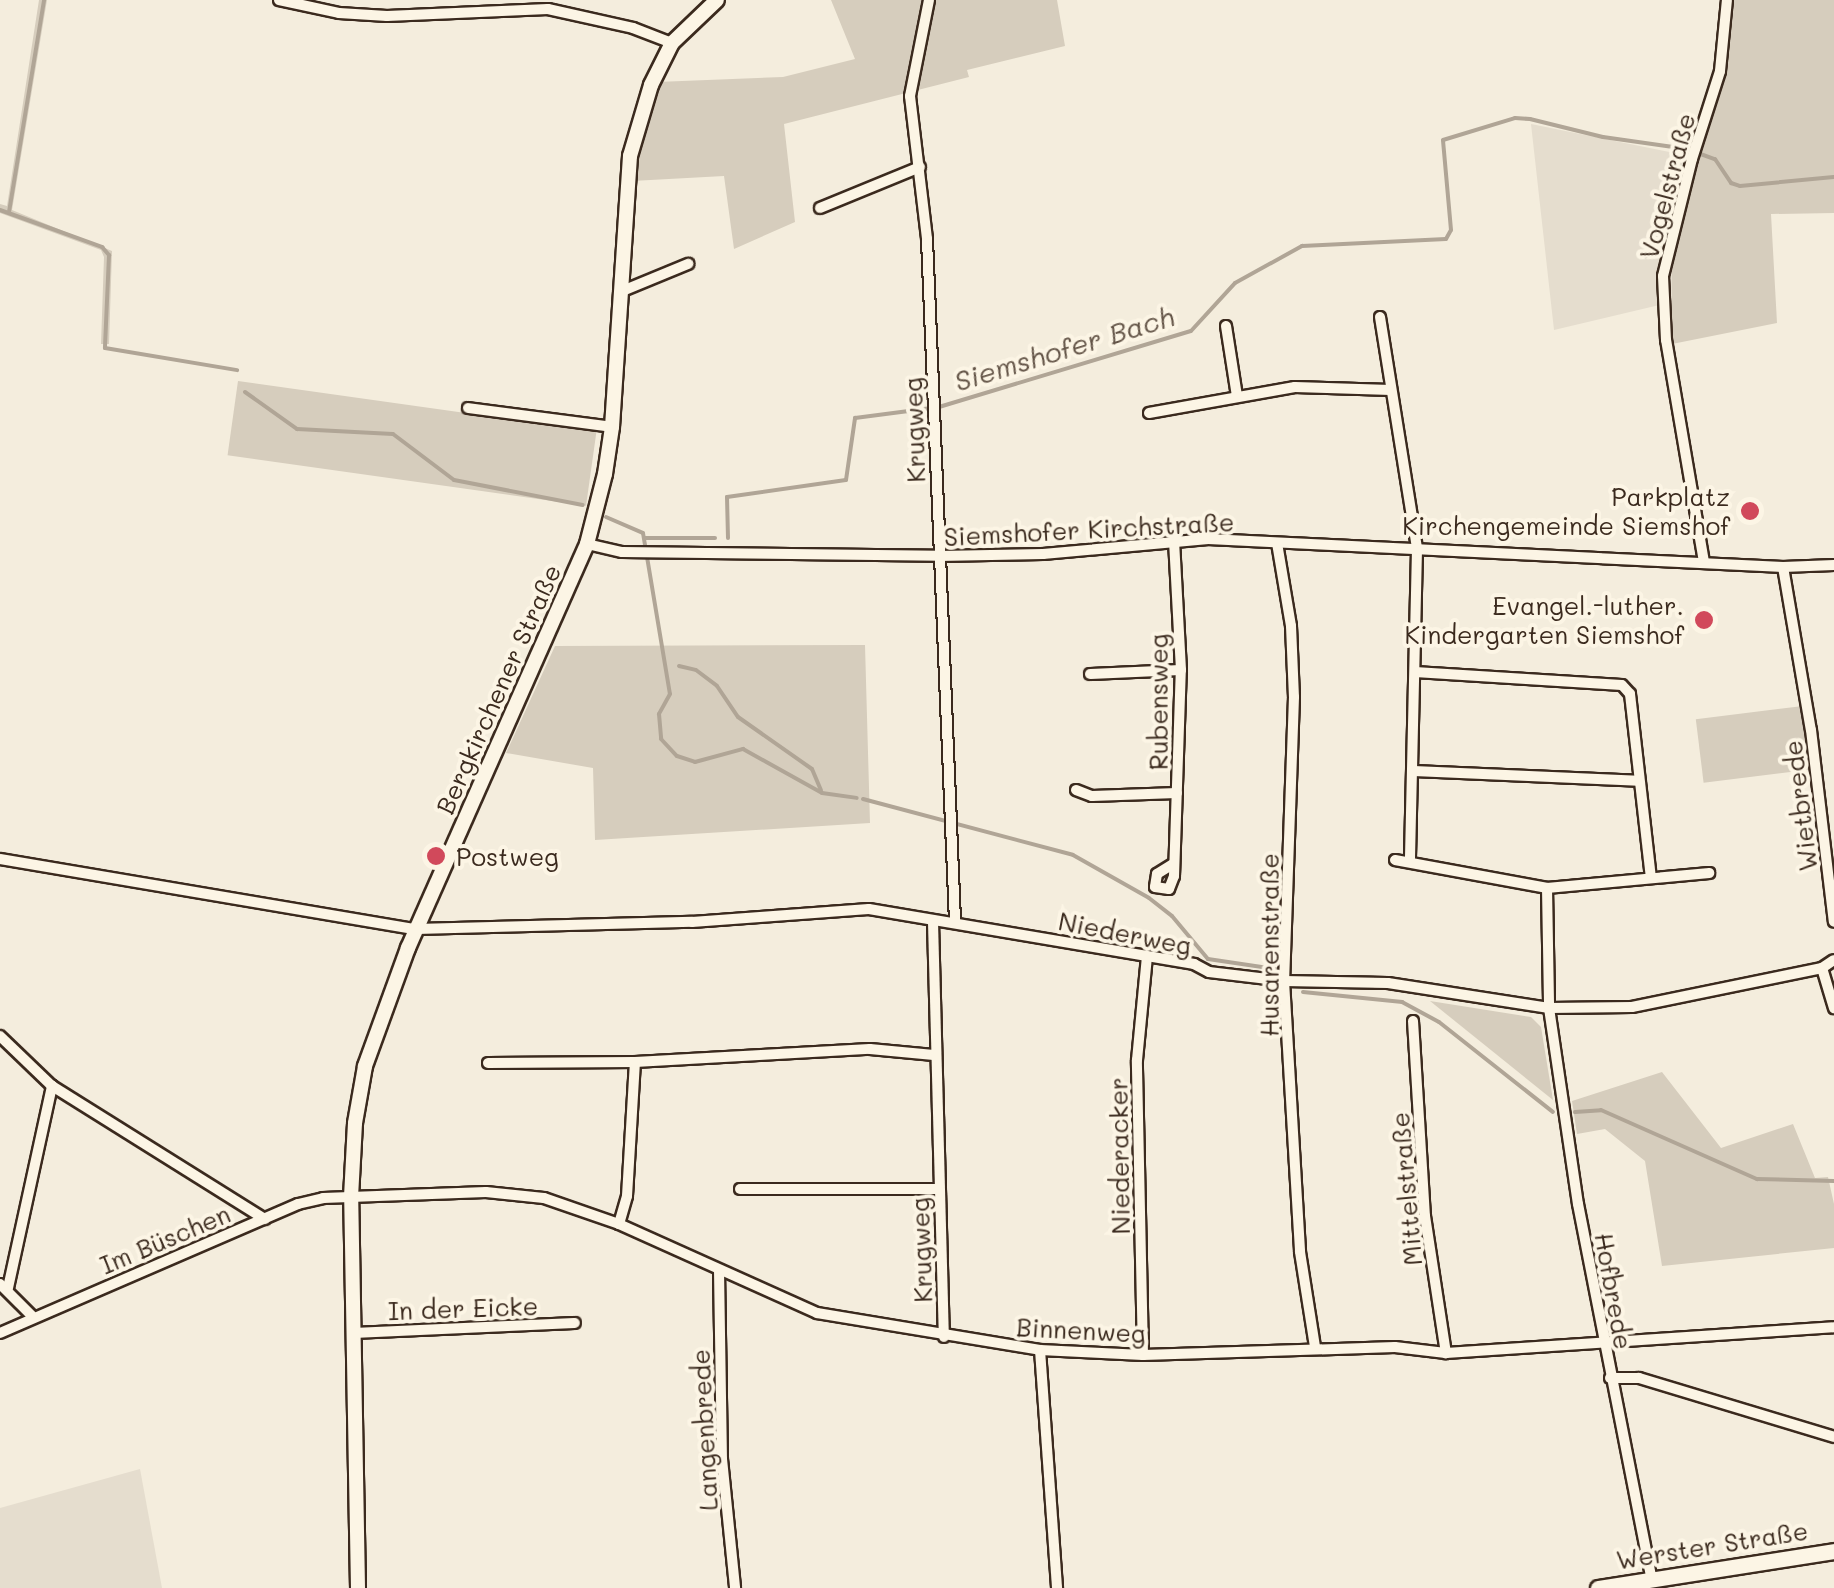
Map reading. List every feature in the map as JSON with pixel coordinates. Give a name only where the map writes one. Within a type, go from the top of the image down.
[{"type":"main road","name":"Werster Straße","points":[[1598,1588],[1834,1551]]},
{"type":"street","points":[[279,0],[339,13],[387,16],[548,9],[633,28],[672,44]]},
{"type":"street","name":"Bergkirchener Straße","points":[[358,1588],[351,1198],[355,1123],[365,1066],[416,929],[586,544],[605,474],[612,427],[630,156],[651,85],[672,44],[717,0]]},
{"type":"street","name":"Krugweg","points":[[929,0],[910,96],[927,239],[954,921]]},
{"type":"street","name":"Vogelstraße","points":[[1704,562],[1666,340],[1663,276],[1720,71],[1727,0]]},
{"type":"street","points":[[820,208],[920,167]]},
{"type":"street","points":[[620,292],[688,264]]},
{"type":"street","points":[[1380,317],[1417,549],[1410,862]]},
{"type":"street","points":[[1226,326],[1237,396]]},
{"type":"street","points":[[1150,413],[1295,386],[1391,390]]},
{"type":"street","points":[[468,408],[612,427]]},
{"type":"street","name":"Siemshofer Kirchstraße","points":[[586,544],[644,551],[938,556],[1042,554],[1174,540],[1783,567],[1834,565]]},
{"type":"street","name":"Rubensweg","points":[[1173,864],[1182,670],[1174,540]]},
{"type":"street","name":"Husarenstraße","points":[[1277,543],[1291,626],[1294,698],[1284,981],[1300,1252],[1314,1347]]},
{"type":"street","name":"Wietbrede","points":[[1783,567],[1811,730],[1834,922]]},
{"type":"street","points":[[1090,674],[1182,670]]},
{"type":"street","points":[[1415,672],[1622,685],[1630,694],[1650,878]]},
{"type":"street","points":[[1413,771],[1639,780]]},
{"type":"street","points":[[1076,790],[1092,796],[1178,793]]},
{"type":"street","points":[[0,858],[416,929]]},
{"type":"street","points":[[1395,860],[1547,888],[1710,873]]},
{"type":"street","name":"Hofbrede","points":[[1547,888],[1549,1008],[1603,1345],[1652,1580]]},
{"type":"street","name":"Niederweg","points":[[416,929],[692,922],[869,909],[1194,964],[1209,972],[1284,981],[1388,983],[1549,1008],[1632,1007],[1822,968]]},
{"type":"street","name":"Krugweg","points":[[933,922],[944,1337]]},
{"type":"street","name":"Niederacker","points":[[1143,1355],[1137,1060],[1146,956]]},
{"type":"street","points":[[1834,960],[1822,968],[1834,1008]]},
{"type":"street","name":"Mittelstraße","points":[[1413,1021],[1424,1216],[1446,1353]]},
{"type":"street","points":[[0,1036],[52,1086],[265,1219]]},
{"type":"street","points":[[488,1063],[635,1062],[870,1049],[934,1055]]},
{"type":"street","points":[[619,1224],[628,1196],[635,1062]]},
{"type":"street","points":[[32,1316],[4,1286],[52,1086]]},
{"type":"street","points":[[740,1189],[938,1189]]},
{"type":"street","name":"Binnenweg","points":[[351,1198],[511,1193],[544,1198],[619,1224],[817,1313],[1040,1350],[1143,1355],[1314,1347],[1446,1353],[1834,1328]]},
{"type":"street","name":"Im Büschen","points":[[0,1333],[298,1204],[351,1198]]},
{"type":"street","name":"Langenbrede","points":[[718,1270],[722,1459],[736,1588]]},
{"type":"street","name":"In der Eicke","points":[[353,1333],[575,1324]]},
{"type":"street","points":[[1040,1350],[1056,1588]]},
{"type":"street","points":[[1610,1378],[1639,1378],[1834,1437]]},
{"type":"shaded area","points":[[39,0],[47,0],[12,210],[112,251],[109,344],[101,344],[101,250],[0,213],[0,204],[7,206]]},
{"type":"shaded area","points":[[831,0],[1057,0],[1065,46],[967,70],[969,77],[784,124],[795,222],[734,249],[724,176],[632,181],[657,82],[783,77],[855,59]]},
{"type":"shaded area","points":[[1724,0],[1834,0],[1834,213],[1771,214],[1777,323],[1672,344],[1672,270],[1716,71]]},
{"type":"shaded area","points":[[1531,124],[1699,158],[1672,270],[1672,302],[1554,330]]},
{"type":"shaded area","points":[[238,381],[596,431],[586,506],[228,455]]},
{"type":"shaded area","points":[[865,645],[870,823],[595,840],[593,768],[506,753],[555,646]]},
{"type":"shaded area","points":[[1803,706],[1811,770],[1704,783],[1696,719]]},
{"type":"shaded area","points":[[1430,1001],[1531,1017],[1541,1027],[1553,1100]]},
{"type":"shaded area","points":[[1662,1072],[1721,1148],[1793,1124],[1815,1178],[1828,1177],[1834,1204],[1834,1248],[1662,1266],[1645,1161],[1605,1129],[1577,1134],[1572,1101]]},
{"type":"shaded area","points":[[140,1469],[162,1588],[0,1588],[0,1508]]},
{"type":"waterway","points":[[9,212],[44,0]]},
{"type":"waterway","name":"Siemshofer Bach","points":[[728,538],[727,497],[846,480],[855,418],[939,407],[1191,331],[1235,283],[1302,246],[1446,239],[1451,230],[1443,140],[1515,118],[1530,119],[1603,137],[1687,149],[1715,159],[1731,183],[1740,186],[1834,177]]},
{"type":"waterway","points":[[0,210],[102,247],[109,255],[105,348],[237,370]]},
{"type":"waterway","points":[[245,392],[297,429],[393,434],[454,480],[583,505]]},
{"type":"waterway","points":[[606,517],[643,533],[670,694],[659,714],[661,739],[677,756],[695,762],[743,749],[822,793],[857,798]]},
{"type":"waterway","name":"Siemshofer Bach","points":[[645,538],[715,538]]},
{"type":"waterway","points":[[679,666],[696,670],[717,686],[738,717],[812,769],[821,790]]},
{"type":"waterway","points":[[863,799],[1073,855],[1149,898],[1172,916],[1208,959],[1275,969]]},
{"type":"waterway","points":[[1303,992],[1402,1002],[1439,1022],[1553,1112]]},
{"type":"waterway","points":[[1575,1112],[1601,1110],[1757,1179],[1834,1181]]},
{"type":"place","name":"Parkplatz Kirchengemeinde Siemshof","points":[[1750,511]]},
{"type":"place","name":"Evangel.-luther. Kindergarten Siemshof","points":[[1704,620]]},
{"type":"place","name":"Postweg","points":[[436,856]]}]
